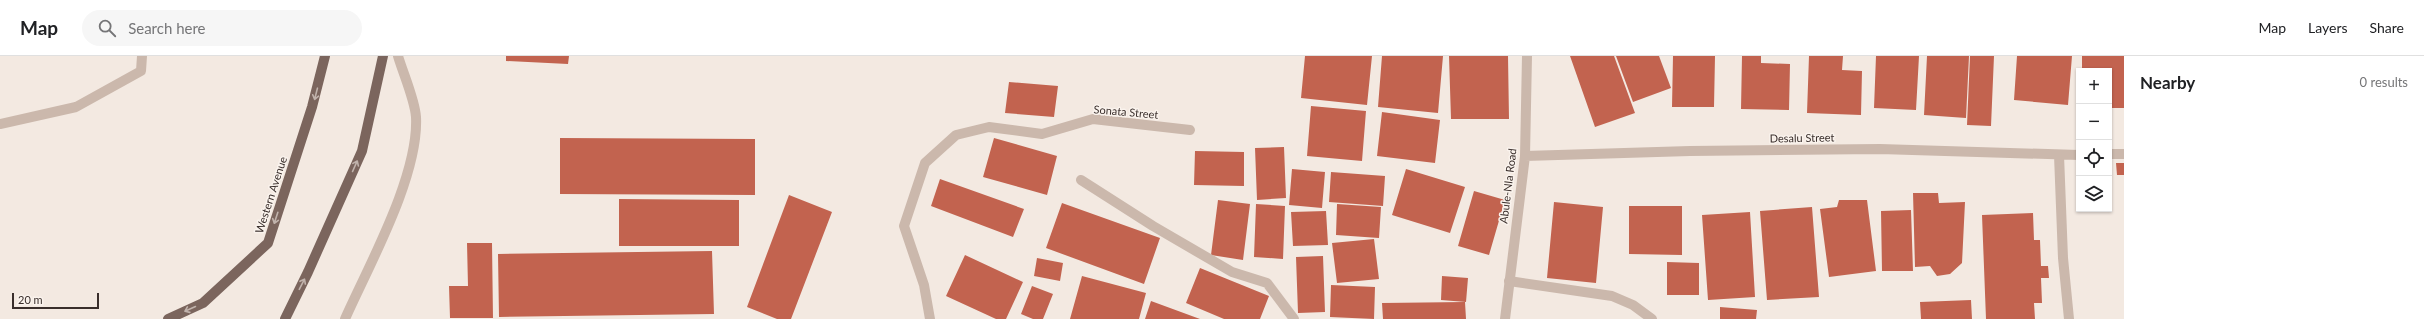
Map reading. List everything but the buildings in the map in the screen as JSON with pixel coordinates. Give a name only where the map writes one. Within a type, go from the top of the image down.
[{"type":"main road","name":"Western Avenue","points":[[168,319],[203,303],[268,243],[312,107],[325,56]]},
{"type":"main road","points":[[285,319],[308,272],[362,151],[383,56]]},
{"type":"street","points":[[0,124],[76,107],[141,71],[142,56]]},
{"type":"street","points":[[345,319],[401,194],[416,136],[416,115],[398,56]]},
{"type":"street","name":"Abule-Nla Road","points":[[1505,319],[1525,156],[1527,56]]},
{"type":"street","name":"Sonata Street","points":[[930,319],[924,285],[904,226],[925,162],[956,135],[989,127],[1042,134],[1093,119],[1190,130]]},
{"type":"street","name":"Desalu Street","points":[[1525,156],[1690,151],[1880,149],[2076,155]]},
{"type":"street","points":[[2112,154],[2124,154]]},
{"type":"street","points":[[2059,155],[2063,258],[2069,319]]},
{"type":"street","points":[[1081,180],[1232,272],[1267,283],[1294,319]]},
{"type":"street","points":[[1509,281],[1612,296],[1633,305],[1652,319]]}]
